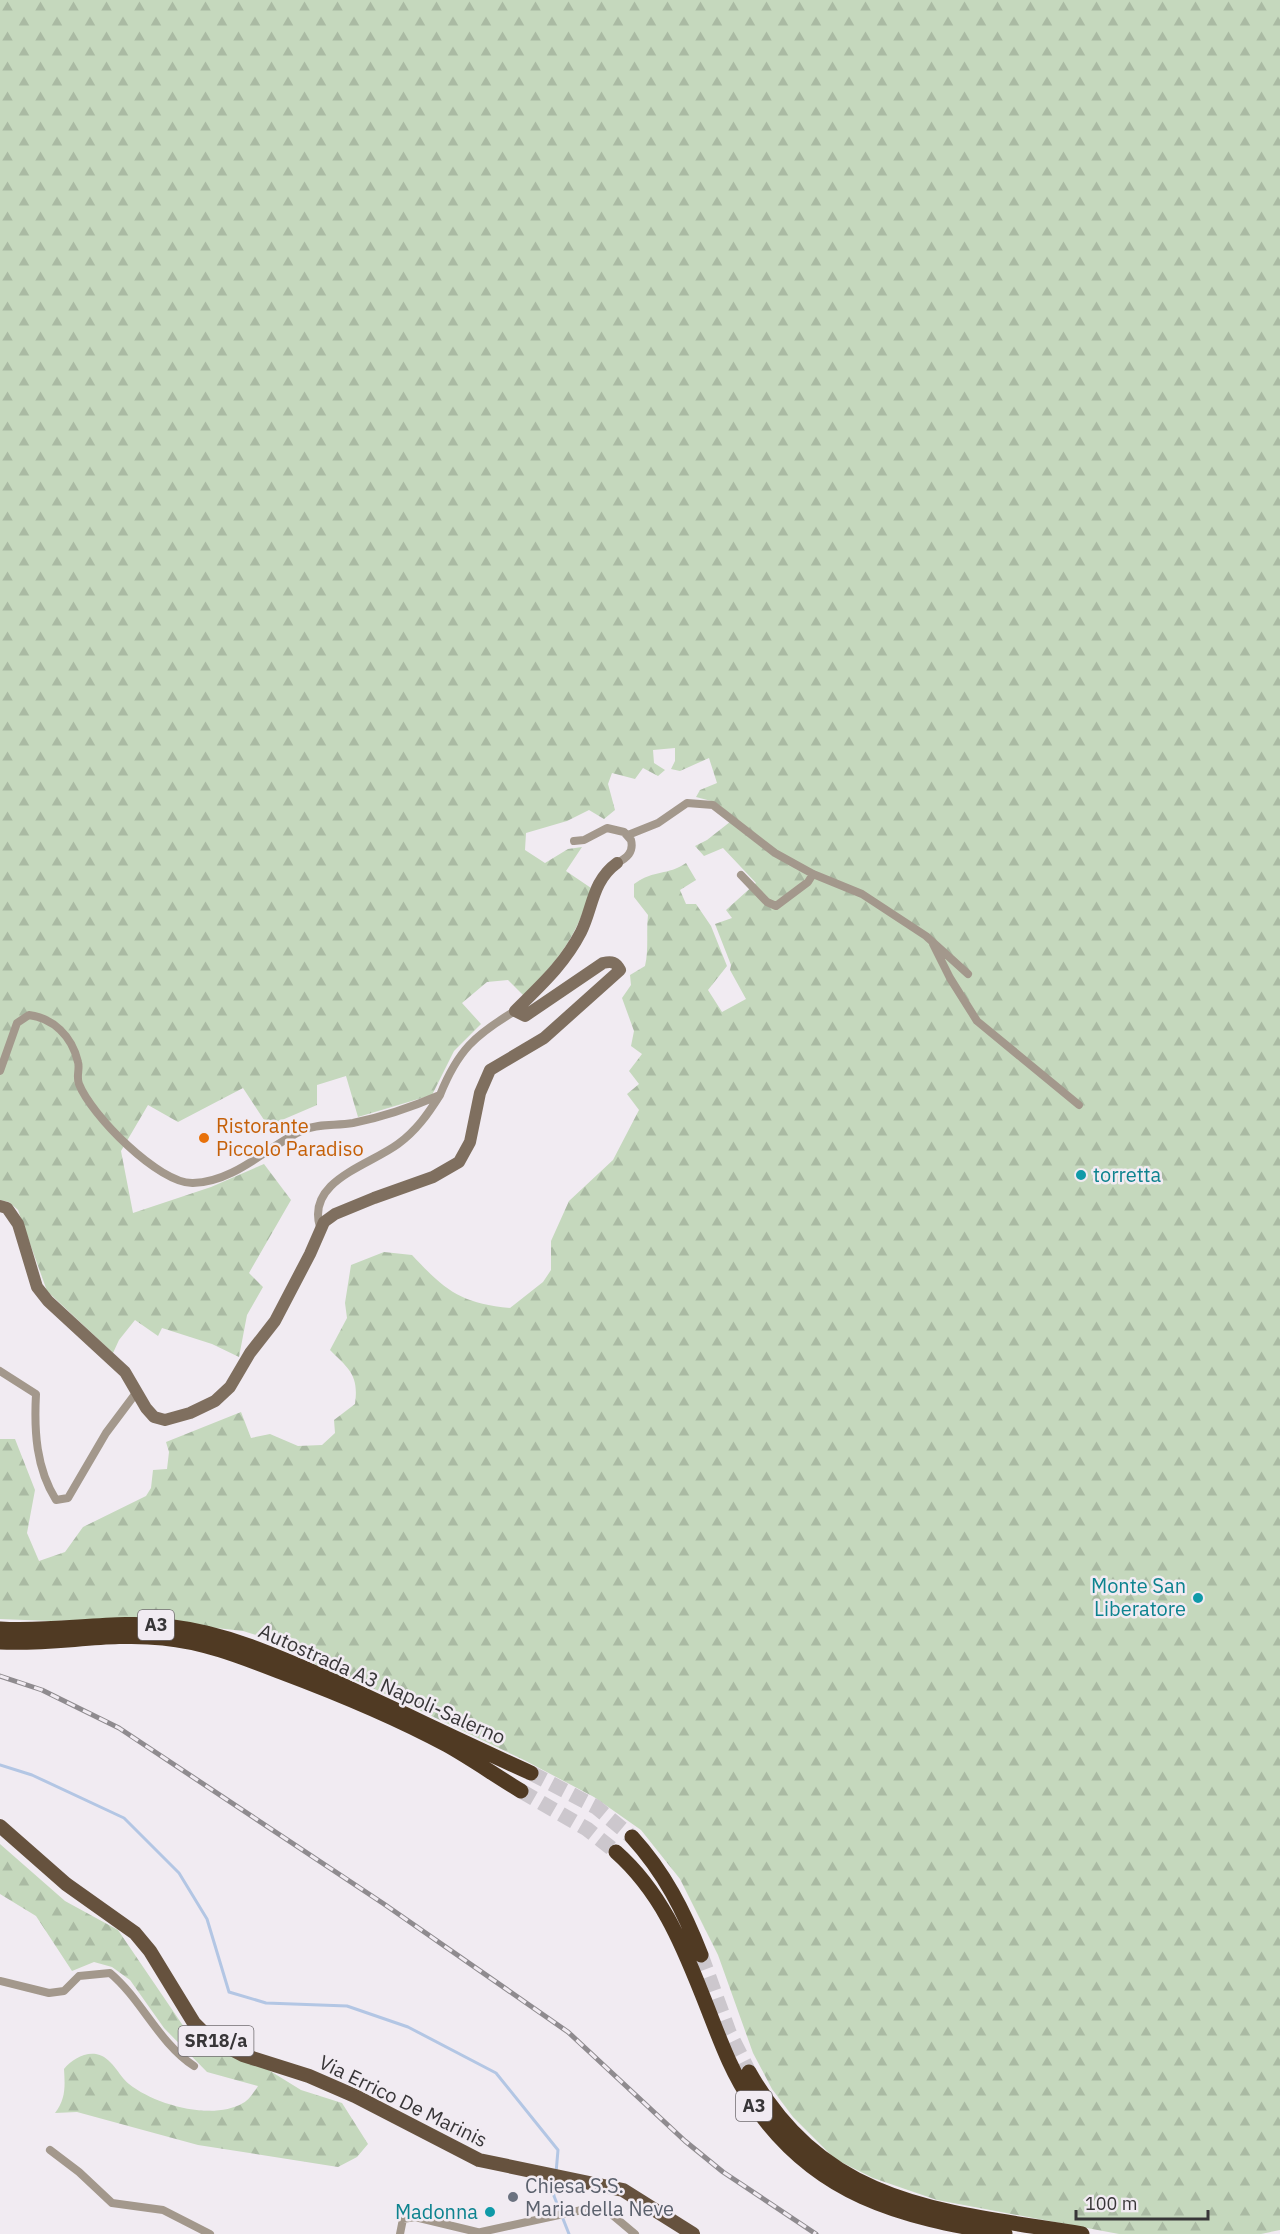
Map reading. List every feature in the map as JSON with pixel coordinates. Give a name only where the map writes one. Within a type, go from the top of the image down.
[{"type":"highway","name":"Autostrada A3 Napoli-Salerno","points":[[0,1629],[33,1631],[130,1624],[174,1627],[217,1636],[451,1741],[531,1773]]},
{"type":"highway","name":"Autostrada A3 Napoli-Salerno","points":[[0,1641],[32,1644],[161,1637],[203,1644],[303,1674]]},
{"type":"highway","name":"Autostrada A3 Napoli-Salerno","points":[[451,1741],[521,1791]]},
{"type":"highway","points":[[632,1837],[672,1889],[701,1955]]},
{"type":"highway","name":"A3","points":[[616,1852],[640,1876],[661,1905],[682,1946],[733,2069],[751,2102],[787,2145],[827,2177],[872,2203],[919,2218],[1005,2234]]},
{"type":"highway","name":"A3","points":[[748,2072],[775,2112],[807,2146],[832,2166],[869,2187],[925,2206],[1082,2234]]},
{"type":"main road","name":"Via Errico De Marinis","points":[[0,1827],[66,1884],[135,1933],[150,1951],[194,2023],[206,2034],[243,2055],[309,2076],[345,2091],[393,2114],[467,2156],[497,2166],[623,2190],[642,2199],[693,2234]]},
{"type":"street","points":[[627,835],[658,823],[671,811],[687,803],[713,805],[775,853],[813,874],[862,894],[908,922],[968,974]]},
{"type":"street","points":[[320,1227],[316,1214],[318,1202],[326,1190],[338,1180],[399,1144],[416,1129],[440,1095],[455,1062],[469,1044],[482,1030],[515,1011],[538,992],[581,933],[595,890],[622,861],[632,845],[627,835],[616,829],[607,828],[584,840],[574,842]]},
{"type":"street","points":[[741,875],[766,902],[776,906],[808,882],[813,874]]},
{"type":"street","points":[[932,941],[950,978],[977,1021],[1079,1105]]},
{"type":"street","points":[[0,1206],[7,1208],[18,1224],[40,1292],[125,1372],[149,1412],[161,1420],[204,1408],[224,1394],[275,1321],[310,1254],[320,1227],[335,1214],[433,1177],[459,1162],[470,1142],[480,1093],[490,1070],[544,1038],[620,970],[611,961],[603,963],[525,1016],[515,1011]]},
{"type":"street","points":[[0,1071],[17,1023],[29,1015],[45,1017],[67,1037],[78,1062],[78,1083],[94,1107],[129,1148],[173,1180],[193,1183],[218,1178],[314,1126],[352,1123],[411,1107],[440,1095]]},
{"type":"street","points":[[0,1371],[36,1394],[34,1428],[44,1481],[56,1500],[68,1498],[106,1433],[136,1393]]},
{"type":"street","points":[[0,1981],[49,1993],[64,1991],[79,1976],[110,1973],[127,1987],[138,2006],[178,2055],[194,2066]]},
{"type":"street","points":[[50,2150],[79,2172],[112,2203],[163,2210],[210,2234]]},
{"type":"street","points":[[400,2234],[403,2219],[415,2217],[475,2233],[599,2208],[635,2234]]},
{"type":"green space","points":[[0,0],[1280,0],[1280,2230],[1261,2234],[1119,2234],[937,2200],[873,2178],[835,2159],[793,2117],[772,2089],[753,2053],[718,1955],[680,1879],[641,1830],[594,1797],[524,1760],[362,1683],[329,1672],[272,1640],[243,1631],[128,1618],[50,1621],[0,1619],[0,1439],[15,1439],[35,1490],[27,1533],[39,1561],[65,1552],[83,1527],[146,1496],[151,1488],[153,1470],[167,1469],[169,1452],[166,1442],[241,1412],[251,1438],[270,1434],[298,1446],[322,1445],[335,1433],[334,1420],[355,1404],[356,1394],[351,1373],[330,1350],[347,1318],[345,1303],[351,1265],[384,1252],[412,1255],[435,1278],[466,1299],[510,1308],[543,1282],[551,1270],[551,1241],[569,1201],[613,1160],[639,1110],[627,1094],[639,1084],[629,1071],[642,1054],[631,1046],[634,1031],[622,998],[631,985],[630,975],[645,966],[647,953],[648,915],[634,897],[634,884],[648,876],[673,870],[686,863],[696,880],[680,890],[686,904],[696,904],[711,926],[727,966],[708,990],[722,1012],[746,999],[730,970],[731,965],[715,924],[732,918],[726,910],[756,883],[723,848],[704,856],[695,846],[707,840],[735,818],[715,802],[696,797],[700,790],[717,783],[709,758],[680,771],[671,769],[675,761],[675,748],[653,750],[654,763],[665,770],[658,776],[643,768],[635,779],[612,773],[608,784],[615,810],[604,819],[589,810],[567,821],[526,833],[525,850],[545,863],[568,849],[582,847],[566,871],[591,888],[585,906],[573,934],[557,958],[524,996],[508,980],[487,982],[462,1003],[481,1024],[454,1051],[432,1095],[358,1117],[346,1076],[317,1085],[317,1105],[268,1126],[243,1088],[178,1122],[148,1105],[121,1151],[133,1213],[211,1187],[264,1164],[291,1200],[249,1273],[263,1287],[247,1315],[239,1357],[212,1344],[162,1328],[158,1336],[135,1320],[119,1340],[113,1353],[47,1291],[18,1210],[9,1202],[0,1200]]},
{"type":"green space","points":[[0,1844],[65,1901],[118,1930],[188,2033],[204,2047],[254,2061],[301,2090],[342,2103],[368,2144],[357,2157],[338,2167],[198,2145],[77,2112],[55,2113],[63,2097],[64,2069],[74,2060],[87,2054],[102,2056],[140,2092],[184,2108],[216,2111],[231,2108],[245,2102],[258,2086],[207,2072],[164,2028],[130,1980],[112,1967],[94,1962],[72,1971],[36,1916],[0,1894]]},
{"type":"waterway","points":[[0,1765],[32,1775],[124,1818],[179,1873],[207,1919],[229,1992],[266,2003],[347,2006],[408,2027],[496,2073],[558,2150],[556,2173]]},
{"type":"waterway","points":[[555,2179],[554,2196],[569,2234]]},
{"type":"tunnel","points":[[531,1773],[596,1807],[632,1837]]},
{"type":"tunnel","points":[[521,1791],[587,1829],[616,1852]]},
{"type":"tunnel","points":[[701,1955],[729,2032],[749,2072]]},
{"type":"railway","points":[[0,1676],[42,1690],[119,1728],[384,1904],[568,2032],[685,2141],[723,2172],[816,2234]]},
{"type":"place","name":"Ristorante Piccolo Paradiso","points":[[204,1138]]},
{"type":"place","name":"torretta","points":[[1081,1175]]},
{"type":"place","name":"Monte San Liberatore","points":[[1198,1598]]},
{"type":"place","name":"Chiesa S.S. Maria della Neve","points":[[513,2197]]},
{"type":"place","name":"Madonna","points":[[490,2212]]}]
